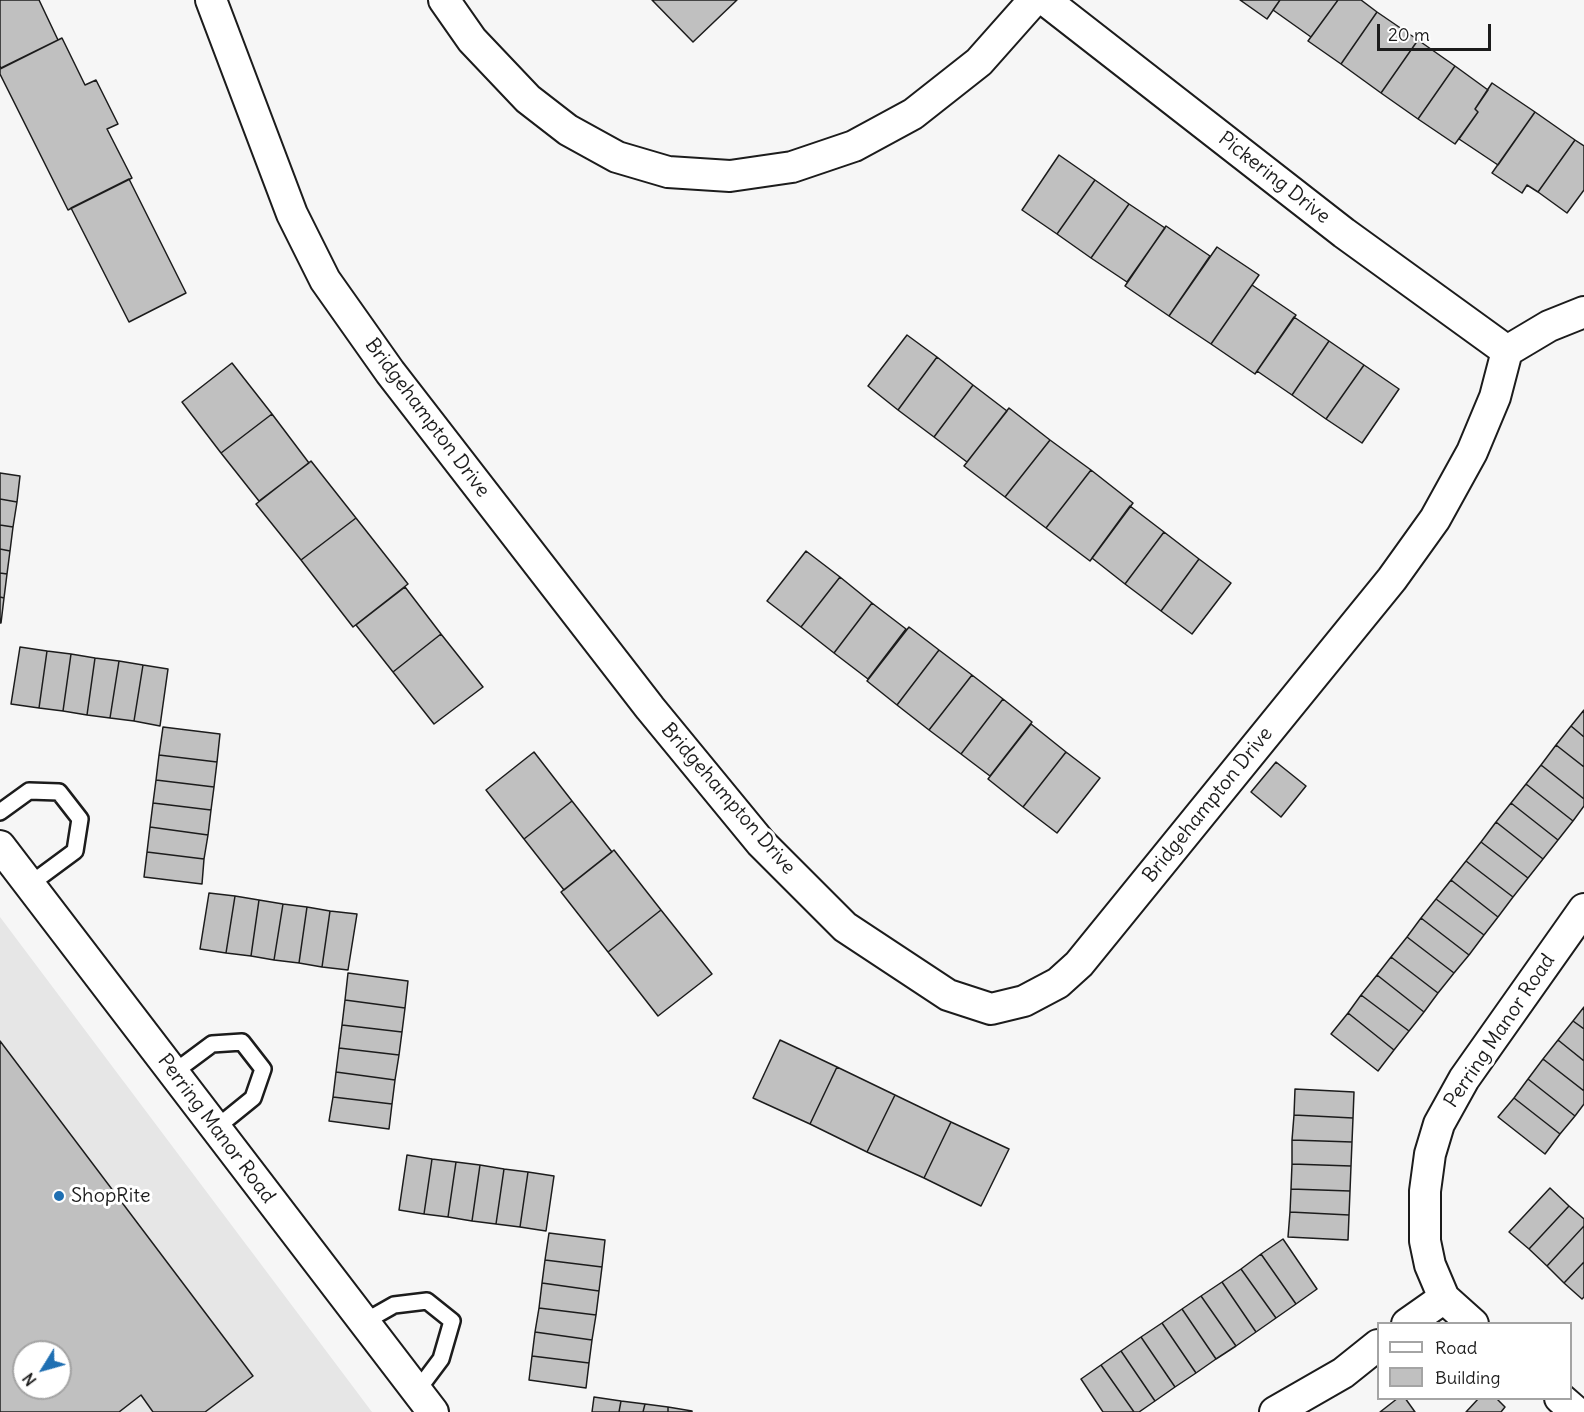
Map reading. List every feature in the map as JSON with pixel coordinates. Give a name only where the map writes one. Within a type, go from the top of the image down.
[{"type":"street","name":"Bridgehampton Drive","points":[[211,0],[292,214],[325,280],[419,410],[650,708],[760,843],[845,927],[948,995],[991,1009],[1024,1002],[1058,983],[1079,964],[1392,579],[1435,519],[1472,452],[1495,397],[1507,351]]},
{"type":"street","points":[[444,0],[472,40],[528,99],[568,130],[617,157],[668,172],[730,176],[792,167],[813,160],[854,146],[913,114],[979,62],[1034,0]]},
{"type":"street","name":"Pickering Drive","points":[[1045,0],[1344,233],[1507,351]]},
{"type":"street","points":[[1507,351],[1549,326],[1584,312]]},
{"type":"street","name":"Perring Manor Road","points":[[0,846],[425,1402]]},
{"type":"street","name":"Perring Manor Road","points":[[1472,1322],[1444,1298],[1430,1265],[1425,1241],[1425,1191],[1430,1154],[1438,1124],[1464,1079],[1584,909]]},
{"type":"street","points":[[1408,1322],[1444,1298]]},
{"type":"street","points":[[1275,1412],[1343,1373],[1377,1346]]},
{"type":"street","points":[[1562,1400],[1576,1412]]},
{"type":"lane","points":[[0,812],[29,791],[59,792],[80,819],[75,850],[29,885]]},
{"type":"lane","points":[[173,1073],[212,1044],[242,1042],[263,1069],[253,1098],[216,1128]]},
{"type":"lane","points":[[364,1322],[394,1305],[428,1301],[452,1321],[425,1402]]},
{"type":"shaded area","points":[[0,917],[372,1412],[0,1412]]},
{"type":"building","points":[[0,0],[39,0],[58,40],[1,68]]},
{"type":"building","points":[[652,0],[737,0],[693,42]]},
{"type":"building","points":[[1240,0],[1280,0],[1267,19]]},
{"type":"building","points":[[1280,0],[1338,0],[1311,37],[1273,10]]},
{"type":"building","points":[[1338,0],[1361,0],[1377,12],[1341,64],[1308,41]]},
{"type":"building","points":[[1377,12],[1418,40],[1381,93],[1341,64]]},
{"type":"building","points":[[62,38],[85,85],[96,80],[118,124],[107,129],[132,178],[68,210],[0,74],[0,69]]},
{"type":"building","points":[[1418,40],[1455,66],[1418,119],[1381,93]]},
{"type":"building","points":[[1455,66],[1488,90],[1475,109],[1478,112],[1455,144],[1418,119]]},
{"type":"building","points":[[1492,83],[1535,112],[1498,165],[1459,139],[1478,112],[1475,109]]},
{"type":"building","points":[[1535,112],[1575,140],[1538,192],[1527,185],[1522,193],[1492,173]]},
{"type":"building","points":[[1575,140],[1584,146],[1584,190],[1567,213],[1538,192]]},
{"type":"building","points":[[1059,155],[1095,180],[1057,234],[1022,210]]},
{"type":"building","points":[[129,179],[186,293],[129,322],[71,208]]},
{"type":"building","points":[[1095,180],[1129,204],[1091,258],[1057,234]]},
{"type":"building","points":[[1129,204],[1165,228],[1127,282],[1091,258]]},
{"type":"building","points":[[1166,226],[1210,256],[1169,316],[1125,286]]},
{"type":"building","points":[[1217,247],[1259,275],[1211,344],[1169,316]]},
{"type":"building","points":[[1252,285],[1296,315],[1255,374],[1211,344]]},
{"type":"building","points":[[1294,317],[1329,341],[1292,395],[1257,371]]},
{"type":"building","points":[[907,335],[937,357],[898,410],[868,386]]},
{"type":"building","points":[[1329,341],[1364,365],[1326,419],[1292,395]]},
{"type":"building","points":[[937,357],[973,385],[934,437],[898,410]]},
{"type":"building","points":[[232,363],[272,414],[221,453],[182,402]]},
{"type":"building","points":[[1364,365],[1399,389],[1362,443],[1326,419]]},
{"type":"building","points":[[973,385],[1007,411],[967,462],[934,437]]},
{"type":"building","points":[[1009,408],[1050,440],[1005,497],[964,466]]},
{"type":"building","points":[[272,414],[309,463],[259,501],[221,453]]},
{"type":"building","points":[[1050,440],[1091,470],[1046,528],[1005,497]]},
{"type":"building","points":[[311,461],[356,518],[301,560],[256,504]]},
{"type":"building","points":[[1091,470],[1133,503],[1090,561],[1046,528]]},
{"type":"building","points":[[0,473],[20,476],[17,502],[0,499]]},
{"type":"building","points":[[0,499],[17,502],[13,527],[0,525]]},
{"type":"building","points":[[1130,506],[1164,532],[1125,584],[1092,558]]},
{"type":"building","points":[[356,518],[408,584],[353,627],[301,560]]},
{"type":"building","points":[[0,525],[13,527],[10,551],[0,549]]},
{"type":"building","points":[[1164,532],[1199,559],[1161,611],[1125,584]]},
{"type":"building","points":[[0,549],[10,551],[7,574],[0,573]]},
{"type":"building","points":[[806,551],[840,577],[801,627],[767,601]]},
{"type":"building","points":[[1199,559],[1231,583],[1192,634],[1161,611]]},
{"type":"building","points":[[0,573],[7,574],[4,598],[0,597]]},
{"type":"building","points":[[840,577],[872,603],[834,653],[801,627]]},
{"type":"building","points":[[405,587],[441,634],[393,672],[356,625]]},
{"type":"building","points":[[0,597],[4,598],[1,623],[0,623]]},
{"type":"building","points":[[872,603],[906,629],[868,679],[834,653]]},
{"type":"building","points":[[909,627],[939,650],[897,705],[867,681]]},
{"type":"building","points":[[441,634],[483,687],[434,724],[393,672]]},
{"type":"building","points":[[20,647],[47,651],[39,708],[11,704]]},
{"type":"building","points":[[939,650],[972,675],[929,730],[897,705]]},
{"type":"building","points":[[47,651],[71,654],[63,711],[39,708]]},
{"type":"building","points":[[71,654],[95,658],[87,715],[63,711]]},
{"type":"building","points":[[95,658],[119,661],[110,718],[87,715]]},
{"type":"building","points":[[119,661],[143,665],[134,721],[110,718]]},
{"type":"building","points":[[143,665],[168,669],[160,726],[134,721]]},
{"type":"building","points":[[972,675],[1003,699],[961,754],[929,730]]},
{"type":"building","points":[[1003,699],[1032,722],[990,776],[961,754]]},
{"type":"building","points":[[1584,710],[1584,737],[1571,726]]},
{"type":"building","points":[[1031,724],[1066,752],[1023,807],[988,779]]},
{"type":"building","points":[[1571,726],[1584,737],[1584,767],[1556,745]]},
{"type":"building","points":[[163,727],[220,734],[217,762],[159,755]]},
{"type":"building","points":[[1556,745],[1584,767],[1584,799],[1541,765]]},
{"type":"building","points":[[534,752],[572,801],[524,839],[486,790]]},
{"type":"building","points":[[1066,752],[1100,778],[1057,833],[1023,807]]},
{"type":"building","points":[[159,755],[217,762],[214,787],[156,780]]},
{"type":"building","points":[[1276,762],[1306,786],[1281,817],[1251,792]]},
{"type":"building","points":[[1541,765],[1584,799],[1584,806],[1573,821],[1526,784]]},
{"type":"building","points":[[156,780],[214,787],[211,810],[153,803]]},
{"type":"building","points":[[1526,784],[1573,821],[1558,840],[1511,803]]},
{"type":"building","points":[[572,801],[612,852],[564,890],[524,839]]},
{"type":"building","points":[[153,803],[211,810],[208,835],[150,827]]},
{"type":"building","points":[[1511,803],[1558,840],[1543,859],[1496,822]]},
{"type":"building","points":[[1496,822],[1543,859],[1528,878],[1481,842]]},
{"type":"building","points":[[150,827],[208,835],[204,859],[147,852]]},
{"type":"building","points":[[1481,842],[1528,878],[1513,897],[1466,861]]},
{"type":"building","points":[[614,850],[661,910],[608,952],[561,892]]},
{"type":"building","points":[[147,852],[204,859],[202,884],[144,877]]},
{"type":"building","points":[[1466,861],[1513,897],[1498,917],[1451,880]]},
{"type":"building","points":[[1451,880],[1498,917],[1484,935],[1436,899]]},
{"type":"building","points":[[209,893],[235,896],[226,953],[200,949]]},
{"type":"building","points":[[235,896],[259,900],[251,956],[226,953]]},
{"type":"building","points":[[1436,899],[1484,935],[1469,955],[1421,918]]},
{"type":"building","points":[[259,900],[283,904],[274,960],[251,956]]},
{"type":"building","points":[[283,904],[307,907],[299,963],[274,960]]},
{"type":"building","points":[[307,907],[330,911],[322,967],[299,963]]},
{"type":"building","points":[[661,910],[712,974],[658,1016],[608,952]]},
{"type":"building","points":[[330,911],[357,914],[348,970],[322,967]]},
{"type":"building","points":[[1421,918],[1469,955],[1454,973],[1407,937]]},
{"type":"building","points":[[1407,937],[1454,973],[1438,993],[1391,957]]},
{"type":"building","points":[[1391,957],[1438,993],[1424,1012],[1377,975]]},
{"type":"building","points":[[348,973],[408,981],[405,1008],[345,1000]]},
{"type":"building","points":[[1377,975],[1424,1012],[1409,1031],[1361,995]]},
{"type":"building","points":[[1361,995],[1409,1031],[1394,1050],[1348,1013]]},
{"type":"building","points":[[345,1000],[405,1008],[402,1032],[342,1025]]},
{"type":"building","points":[[1584,1007],[1584,1029],[1573,1021]]},
{"type":"building","points":[[1348,1013],[1394,1050],[1378,1071],[1331,1034]]},
{"type":"building","points":[[1573,1021],[1584,1029],[1584,1061],[1558,1040]]},
{"type":"building","points":[[342,1025],[402,1032],[399,1055],[339,1048]]},
{"type":"building","points":[[780,1040],[837,1067],[810,1124],[753,1098]]},
{"type":"building","points":[[1558,1040],[1584,1061],[1584,1091],[1543,1059]]},
{"type":"building","name":"ShopRite","points":[[0,1041],[253,1376],[205,1412],[153,1412],[141,1395],[119,1412],[0,1412]]},
{"type":"building","points":[[339,1048],[399,1055],[395,1080],[336,1072]]},
{"type":"building","points":[[1543,1059],[1584,1091],[1584,1104],[1575,1116],[1528,1079]]},
{"type":"building","points":[[837,1067],[895,1095],[867,1152],[810,1124]]},
{"type":"building","points":[[336,1072],[395,1080],[392,1104],[333,1097]]},
{"type":"building","points":[[1528,1079],[1575,1116],[1560,1134],[1514,1098]]},
{"type":"building","points":[[1295,1089],[1354,1092],[1353,1118],[1294,1115]]},
{"type":"building","points":[[895,1095],[951,1122],[924,1178],[867,1152]]},
{"type":"building","points":[[333,1097],[392,1104],[389,1129],[329,1121]]},
{"type":"building","points":[[1514,1098],[1560,1134],[1545,1154],[1498,1117]]},
{"type":"building","points":[[1294,1115],[1353,1118],[1352,1142],[1292,1140]]},
{"type":"building","points":[[951,1122],[1009,1149],[981,1206],[924,1178]]},
{"type":"building","points":[[1292,1140],[1352,1142],[1351,1166],[1292,1164]]},
{"type":"building","points":[[407,1155],[432,1159],[424,1214],[399,1210]]},
{"type":"building","points":[[432,1159],[456,1162],[448,1217],[424,1214]]},
{"type":"building","points":[[456,1162],[480,1165],[472,1221],[448,1217]]},
{"type":"building","points":[[1292,1164],[1351,1166],[1350,1191],[1291,1189]]},
{"type":"building","points":[[480,1165],[504,1169],[496,1224],[472,1221]]},
{"type":"building","points":[[504,1169],[528,1172],[520,1227],[496,1224]]},
{"type":"building","points":[[528,1172],[554,1176],[546,1231],[520,1227]]},
{"type":"building","points":[[1550,1188],[1569,1206],[1529,1249],[1509,1232]]},
{"type":"building","points":[[1291,1189],[1350,1191],[1349,1215],[1290,1212]]},
{"type":"building","points":[[1569,1206],[1584,1219],[1584,1226],[1547,1266],[1529,1249]]},
{"type":"building","points":[[1290,1212],[1349,1215],[1348,1240],[1288,1237]]},
{"type":"building","points":[[1584,1226],[1584,1262],[1564,1283],[1547,1266]]},
{"type":"building","points":[[549,1233],[605,1240],[602,1267],[545,1260]]},
{"type":"building","points":[[1283,1239],[1317,1289],[1296,1304],[1261,1254]]},
{"type":"building","points":[[1261,1254],[1296,1304],[1276,1318],[1241,1269]]},
{"type":"building","points":[[545,1260],[602,1267],[599,1291],[542,1283]]},
{"type":"building","points":[[1584,1262],[1584,1297],[1582,1299],[1564,1283]]},
{"type":"building","points":[[1241,1269],[1276,1318],[1256,1332],[1222,1282]]},
{"type":"building","points":[[1222,1282],[1256,1332],[1236,1346],[1201,1296]]},
{"type":"building","points":[[542,1283],[599,1291],[596,1315],[539,1308]]},
{"type":"building","points":[[1201,1296],[1236,1346],[1216,1359],[1182,1309]]},
{"type":"building","points":[[539,1308],[596,1315],[592,1340],[535,1332]]},
{"type":"building","points":[[1182,1309],[1216,1359],[1196,1373],[1162,1323]]},
{"type":"building","points":[[1162,1323],[1196,1373],[1175,1387],[1141,1337]]},
{"type":"building","points":[[535,1332],[592,1340],[589,1363],[532,1356]]},
{"type":"building","points":[[1141,1337],[1175,1387],[1155,1401],[1121,1351]]},
{"type":"building","points":[[1121,1351],[1155,1401],[1139,1412],[1134,1412],[1101,1365]]},
{"type":"building","points":[[532,1356],[589,1363],[586,1388],[529,1380]]},
{"type":"building","points":[[1101,1365],[1134,1412],[1103,1412],[1081,1379]]},
{"type":"building","points":[[594,1397],[621,1401],[619,1412],[592,1412]]},
{"type":"building","points":[[1395,1400],[1406,1400],[1415,1412],[1380,1412]]},
{"type":"building","points":[[1477,1400],[1498,1400],[1505,1407],[1501,1412],[1466,1412]]},
{"type":"building","points":[[621,1401],[645,1404],[643,1412],[619,1412]]},
{"type":"building","points":[[645,1404],[668,1407],[668,1412],[643,1412]]},
{"type":"building","points":[[668,1407],[692,1411],[692,1412],[668,1412]]},
{"type":"place","name":"ShopRite","points":[[59,1196]]}]
